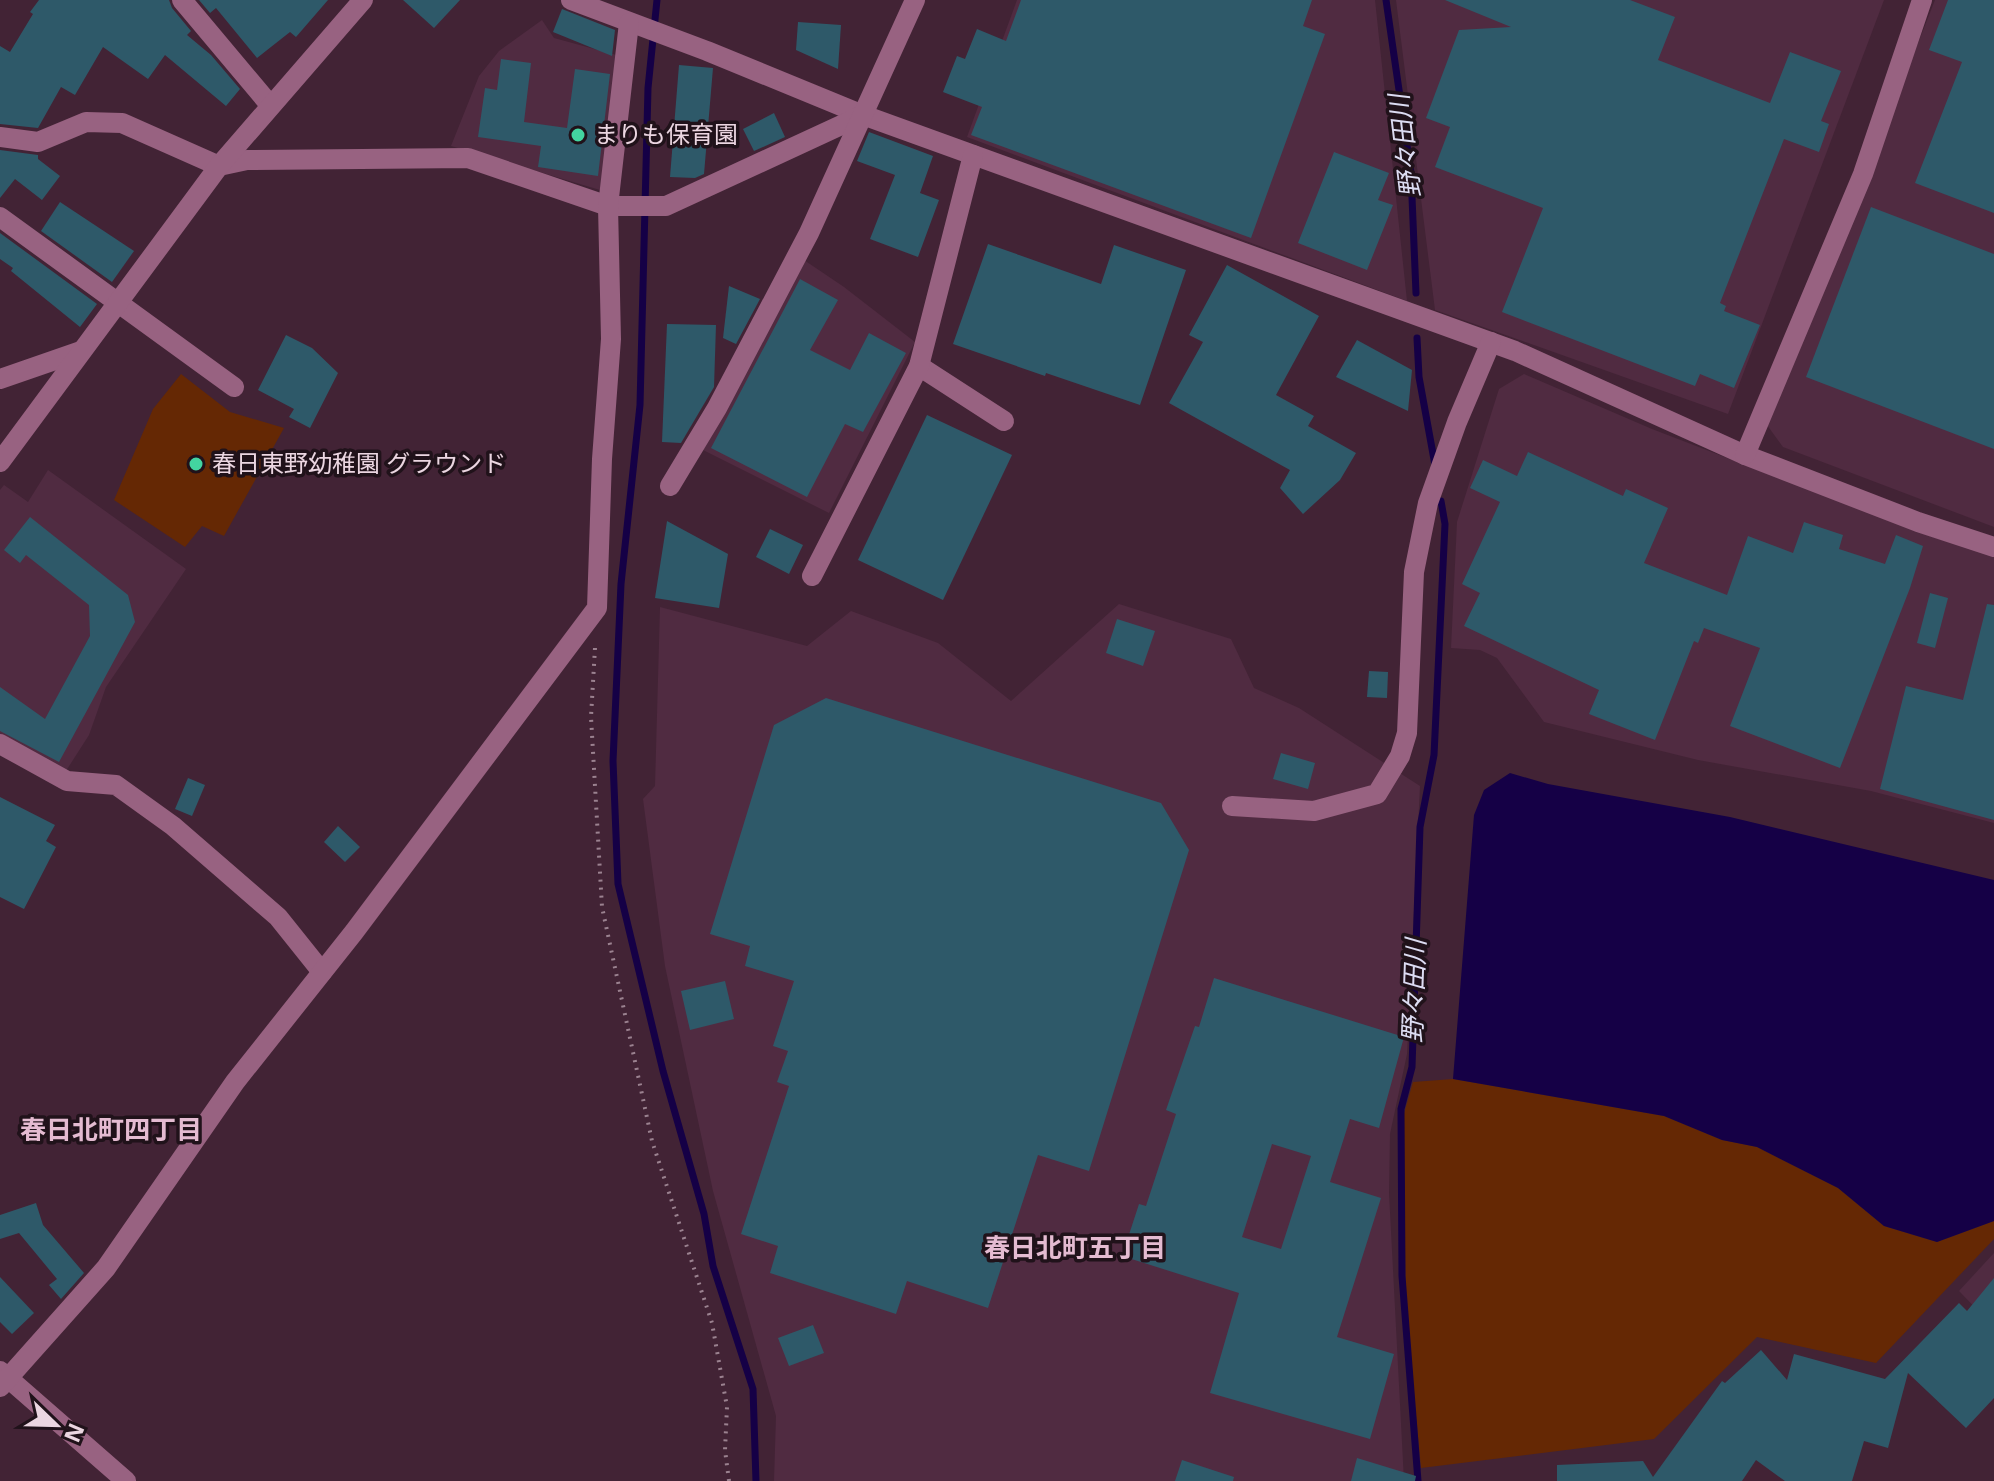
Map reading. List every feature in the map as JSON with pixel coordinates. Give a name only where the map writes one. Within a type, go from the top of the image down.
[{"type":"street","points":[[182,0],[270,105]]},
{"type":"street","points":[[0,462],[219,166],[363,0]]},
{"type":"street","points":[[571,0],[863,115],[1491,342],[1745,455],[1918,522],[1994,547]]},
{"type":"street","points":[[670,486],[717,408],[795,260],[915,0]]},
{"type":"street","points":[[1745,455],[1863,174],[1922,0]]},
{"type":"street","points":[[126,1481],[2,1378],[106,1268],[235,1082],[597,608],[602,459],[611,339],[614,206],[634,24]]},
{"type":"street","points":[[0,137],[38,142],[86,122],[122,123],[219,166],[247,160],[468,158],[614,206],[666,206],[863,115]]},
{"type":"street","points":[[812,576],[919,366],[973,155]]},
{"type":"street","points":[[0,217],[234,387]]},
{"type":"street","points":[[1232,806],[1314,811],[1377,794],[1400,756],[1407,733],[1414,572],[1428,503],[1457,422],[1491,342]]},
{"type":"street","points":[[0,379],[81,351]]},
{"type":"street","points":[[919,366],[1004,421]]},
{"type":"street","points":[[0,744],[67,781],[116,785],[173,826],[278,917],[322,972]]},
{"type":"path","points":[[597,608],[591,717],[602,907],[652,1141],[712,1323],[727,1407],[725,1450],[729,1481]]},
{"type":"shaded area","points":[[1017,0],[1375,0],[1407,301],[967,137]]},
{"type":"shaded area","points":[[1396,0],[1884,0],[1728,414],[1435,310]]},
{"type":"shaded area","points":[[1935,0],[1994,0],[1994,527],[1783,447],[1767,425]]},
{"type":"shaded area","points":[[542,20],[554,38],[620,56],[600,190],[451,146],[479,76],[499,51]]},
{"type":"shaded area","points":[[804,260],[915,342],[829,513],[703,450]]},
{"type":"shaded area","name":"春日東野幼稚園 グラウンド","points":[[181,374],[230,412],[284,428],[224,536],[202,526],[185,547],[114,500],[153,409]]},
{"type":"shaded area","points":[[1524,374],[1652,429],[1936,538],[1994,554],[1994,823],[1871,791],[1698,760],[1544,722],[1497,658],[1480,650],[1451,648],[1457,522],[1499,389]]},
{"type":"shaded area","points":[[48,470],[186,569],[106,687],[89,735],[64,774],[0,735],[0,490],[4,485],[28,502]]},
{"type":"shaded area","points":[[1119,604],[1231,639],[1254,688],[1299,708],[1420,786],[1407,1054],[1390,1134],[1389,1193],[1404,1481],[774,1481],[776,1416],[713,1191],[665,966],[643,799],[655,786],[660,607],[807,646],[851,611],[938,643],[1011,701]]},
{"type":"shaded area","points":[[1510,773],[1548,784],[1730,817],[1994,880],[1994,1221],[1937,1242],[1884,1226],[1838,1188],[1757,1147],[1722,1140],[1664,1116],[1453,1079],[1474,815],[1484,790]]},
{"type":"shaded area","points":[[1453,1079],[1664,1116],[1722,1140],[1757,1147],[1838,1188],[1884,1226],[1937,1242],[1994,1221],[1994,1239],[1876,1363],[1757,1337],[1654,1439],[1421,1468],[1406,1312],[1403,1117],[1413,1082]]},
{"type":"shaded area","points":[[1994,1253],[1994,1327],[1959,1291]]},
{"type":"building","points":[[39,0],[169,0],[191,31],[187,35],[211,55],[240,89],[226,106],[165,55],[148,79],[103,47],[75,95],[61,87],[38,128],[0,124],[0,46],[10,52]]},
{"type":"building","points":[[199,0],[328,0],[296,37],[290,32],[257,58],[216,8],[210,13]]},
{"type":"building","points":[[403,0],[460,0],[434,28]]},
{"type":"building","points":[[1021,0],[1312,0],[1303,26],[1325,34],[1251,238],[971,135],[982,107],[943,92],[957,56],[965,59],[977,29],[1006,41]]},
{"type":"building","points":[[1445,0],[1630,0],[1675,17],[1658,60],[1770,103],[1790,52],[1841,71],[1821,121],[1829,124],[1819,152],[1784,139],[1720,303],[1726,306],[1724,311],[1760,325],[1734,388],[1700,374],[1695,386],[1502,312],[1543,208],[1435,167],[1450,127],[1426,118],[1459,30],[1511,27]]},
{"type":"building","points":[[1948,0],[1994,0],[1994,213],[1915,183],[1962,62],[1929,50]]},
{"type":"building","points":[[562,9],[615,30],[612,56],[553,32]]},
{"type":"building","points":[[798,22],[841,25],[838,69],[796,50]]},
{"type":"building","points":[[501,59],[531,63],[524,122],[567,128],[575,69],[610,74],[598,176],[538,167],[541,146],[478,137],[485,88],[497,90]]},
{"type":"building","points":[[679,65],[713,68],[704,174],[695,178],[670,177]]},
{"type":"building","points":[[774,113],[785,137],[754,151],[743,129]]},
{"type":"building","points":[[869,132],[933,156],[920,193],[939,200],[918,257],[870,239],[895,175],[857,161]]},
{"type":"building","points":[[0,150],[38,155],[38,159],[60,176],[42,200],[15,179],[0,198]]},
{"type":"building","points":[[1334,152],[1389,173],[1378,200],[1393,205],[1367,270],[1298,243]]},
{"type":"building","points":[[60,202],[134,251],[112,282],[41,231]]},
{"type":"building","points":[[1871,207],[1994,254],[1994,449],[1806,377]]},
{"type":"building","points":[[0,233],[97,304],[80,327],[0,259]]},
{"type":"building","points":[[988,244],[1101,284],[1114,245],[1186,270],[1140,405],[953,344]]},
{"type":"building","points":[[1227,265],[1319,316],[1276,395],[1314,416],[1308,426],[1356,453],[1340,480],[1303,514],[1280,488],[1290,470],[1169,403],[1203,342],[1189,335]]},
{"type":"building","points":[[800,279],[838,300],[810,350],[850,370],[869,333],[906,353],[863,432],[845,424],[807,497],[711,448]]},
{"type":"building","points":[[729,286],[760,299],[736,344],[723,338]]},
{"type":"building","points":[[667,324],[716,325],[714,387],[681,443],[662,442]]},
{"type":"building","points":[[286,335],[312,348],[338,373],[310,428],[289,417],[294,409],[258,390]]},
{"type":"building","points":[[1357,340],[1412,370],[1408,411],[1336,377]]},
{"type":"building","points":[[927,415],[1012,455],[943,600],[858,560]]},
{"type":"building","points":[[1528,452],[1623,496],[1626,489],[1668,508],[1644,563],[1727,595],[1748,536],[1793,553],[1804,522],[1843,535],[1839,549],[1885,564],[1896,535],[1923,546],[1910,588],[1840,768],[1730,726],[1760,648],[1704,628],[1698,643],[1694,641],[1655,740],[1589,714],[1599,690],[1464,626],[1480,593],[1462,584],[1500,502],[1470,488],[1483,460],[1517,476]]},
{"type":"building","points":[[30,517],[128,595],[135,622],[59,762],[0,731],[0,687],[45,719],[90,636],[89,605],[26,555],[20,563],[4,550]]},
{"type":"building","points":[[667,521],[728,554],[719,608],[655,598]]},
{"type":"building","points":[[770,529],[803,545],[789,574],[756,557]]},
{"type":"building","points":[[1930,593],[1948,598],[1935,648],[1917,643]]},
{"type":"building","points":[[1987,604],[1994,605],[1994,820],[1880,789],[1906,686],[1963,700]]},
{"type":"building","points":[[1117,619],[1155,631],[1143,666],[1106,653]]},
{"type":"building","points":[[1369,671],[1388,672],[1387,698],[1367,697]]},
{"type":"building","points":[[826,698],[1161,803],[1189,850],[1089,1171],[1038,1155],[988,1308],[907,1281],[896,1314],[770,1273],[778,1246],[741,1234],[789,1086],[777,1082],[788,1051],[773,1046],[794,981],[745,966],[750,946],[710,934],[774,725]]},
{"type":"building","points":[[1281,753],[1315,763],[1308,789],[1273,779]]},
{"type":"building","points":[[188,778],[205,785],[192,816],[175,809]]},
{"type":"building","points":[[0,797],[55,825],[46,841],[56,847],[24,909],[0,897]]},
{"type":"building","points":[[338,826],[360,847],[345,862],[324,842]]},
{"type":"building","points":[[1214,978],[1404,1037],[1379,1128],[1350,1119],[1330,1182],[1381,1198],[1337,1337],[1394,1354],[1370,1439],[1210,1393],[1239,1293],[1122,1256],[1139,1204],[1146,1206],[1176,1114],[1166,1110],[1195,1026],[1199,1027]],"holes":[[[1272,1144],[1311,1156],[1281,1249],[1242,1237]]]},
{"type":"building","points":[[725,981],[734,1019],[690,1030],[681,991]]},
{"type":"building","points":[[36,1203],[43,1225],[84,1273],[61,1299],[49,1285],[57,1279],[19,1233],[0,1239],[0,1215]]},
{"type":"building","points":[[0,1277],[34,1313],[12,1334],[0,1322]]},
{"type":"building","points":[[1994,1278],[1994,1398],[1966,1428],[1908,1373],[1888,1448],[1864,1441],[1852,1481],[1785,1481],[1756,1460],[1742,1481],[1557,1481],[1557,1465],[1643,1461],[1653,1477],[1722,1381],[1725,1383],[1761,1350],[1787,1380],[1794,1354],[1885,1379],[1959,1303],[1967,1311]]},
{"type":"building","points":[[813,1325],[824,1353],[789,1366],[778,1338]]},
{"type":"building","points":[[1357,1458],[1416,1476],[1415,1481],[1351,1481]]},
{"type":"building","points":[[1182,1460],[1234,1477],[1233,1481],[1175,1481]]},
{"type":"waterway","points":[[657,0],[648,88],[640,405],[621,584],[613,761],[618,884],[663,1071],[704,1214],[713,1266],[753,1389],[756,1481]]},
{"type":"waterway","name":"野々田川","points":[[1386,0],[1411,173],[1416,293]]},
{"type":"waterway","name":"野々田川","points":[[1417,338],[1419,377],[1435,465]]},
{"type":"waterway","name":"野々田川","points":[[1418,1481],[1402,1276],[1401,1109],[1412,1067],[1420,827],[1434,755],[1445,524],[1441,501]]},
{"type":"place","name":"まりも保育園","points":[[578,135]]},
{"type":"place","name":"春日東野幼稚園 グラウンド","points":[[196,464]]},
{"type":"district","name":"春日北町四丁目","points":[[111,1130]]},
{"type":"district","name":"春日北町五丁目","points":[[1075,1248]]}]
